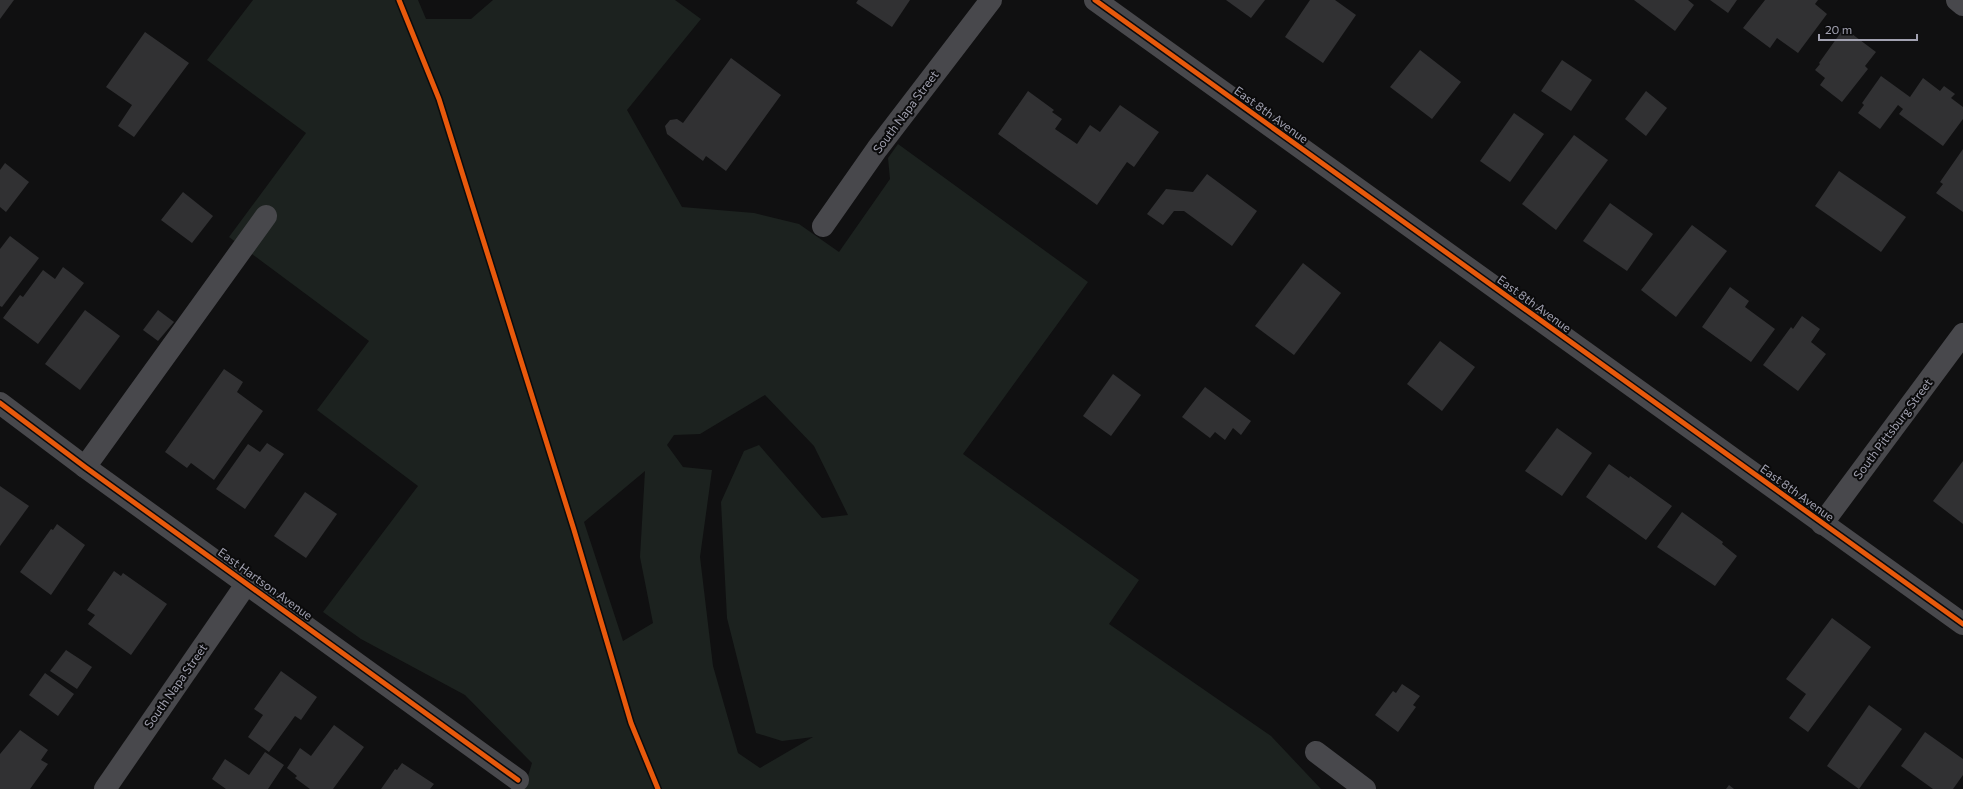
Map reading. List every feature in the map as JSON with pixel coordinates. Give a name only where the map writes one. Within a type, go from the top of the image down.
[{"type":"street","name":"South Napa Street","points":[[823,226],[877,149],[991,0]]},
{"type":"street","name":"East 8th Avenue","points":[[1095,0],[1963,624]]},
{"type":"street","points":[[1957,0],[1963,5]]},
{"type":"street","points":[[85,467],[266,216]]},
{"type":"street","name":"South Pittsburg Street","points":[[1822,524],[1963,334]]},
{"type":"street","name":"East Hartson Avenue","points":[[0,403],[85,467],[518,780]]},
{"type":"street","name":"South Napa Street","points":[[105,789],[247,583]]},
{"type":"street","points":[[1316,752],[1365,789]]},
{"type":"shaded area","points":[[253,0],[418,0],[426,19],[471,19],[493,0],[675,0],[701,19],[627,110],[682,207],[754,213],[799,224],[839,252],[890,179],[888,158],[898,144],[1088,282],[963,454],[1139,580],[1109,624],[1271,736],[1321,789],[524,789],[532,763],[465,695],[361,639],[323,612],[418,486],[317,410],[369,341],[229,237],[306,133],[207,60]],"holes":[[[765,395],[814,446],[848,515],[822,518],[759,445],[744,451],[721,502],[727,618],[756,733],[782,741],[813,737],[760,768],[738,753],[713,666],[700,557],[712,470],[683,467],[667,445],[674,435],[700,434]],[[645,471],[640,557],[653,623],[623,641],[584,522]]]},
{"type":"building","points":[[0,0],[14,0],[0,19]]},
{"type":"building","points":[[858,0],[910,0],[892,27],[856,3]]},
{"type":"building","points":[[1226,0],[1265,0],[1251,18]]},
{"type":"building","points":[[1310,0],[1335,0],[1356,15],[1323,63],[1285,37]]},
{"type":"building","points":[[1634,0],[1688,0],[1694,5],[1675,31]]},
{"type":"building","points":[[1710,0],[1737,0],[1728,13]]},
{"type":"building","points":[[1765,0],[1818,0],[1815,4],[1827,14],[1798,53],[1777,38],[1770,48],[1743,28]]},
{"type":"building","points":[[1844,28],[1876,52],[1865,66],[1868,69],[1842,102],[1820,85],[1825,78],[1815,70]]},
{"type":"building","points":[[145,32],[189,63],[134,137],[118,126],[132,105],[106,87]]},
{"type":"building","points":[[1420,50],[1461,82],[1432,119],[1390,87]]},
{"type":"building","points":[[731,58],[781,95],[726,171],[706,156],[703,161],[667,134],[665,126],[670,120],[677,119],[683,123]]},
{"type":"building","points":[[1562,60],[1592,80],[1571,111],[1541,91]]},
{"type":"building","points":[[1881,76],[1910,97],[1923,78],[1940,91],[1944,86],[1955,94],[1951,98],[1963,107],[1963,119],[1943,146],[1899,114],[1903,109],[1898,105],[1880,129],[1858,113],[1864,105],[1862,103]]},
{"type":"building","points":[[1028,91],[1054,110],[1052,112],[1062,119],[1055,129],[1077,144],[1090,125],[1100,132],[1120,105],[1159,132],[1134,167],[1127,162],[1097,205],[998,134]]},
{"type":"building","points":[[1646,91],[1667,108],[1646,136],[1625,119]]},
{"type":"building","points":[[1514,113],[1544,134],[1510,182],[1480,161]]},
{"type":"building","points":[[1574,135],[1608,160],[1556,230],[1522,204]]},
{"type":"building","points":[[1963,149],[1963,212],[1936,193],[1943,184],[1940,182]]},
{"type":"building","points":[[5,163],[29,182],[6,212],[0,207],[0,170]]},
{"type":"building","points":[[1839,171],[1906,217],[1881,252],[1815,206]]},
{"type":"building","points":[[1207,174],[1257,211],[1232,246],[1184,211],[1174,211],[1163,225],[1147,214],[1166,189],[1193,192]]},
{"type":"building","points":[[183,192],[213,216],[192,243],[161,220]]},
{"type":"building","points":[[1610,203],[1653,234],[1627,271],[1583,241]]},
{"type":"building","points":[[1692,225],[1727,251],[1676,317],[1641,290]]},
{"type":"building","points":[[10,236],[39,258],[2,307],[0,306],[0,249]]},
{"type":"building","points":[[1303,263],[1341,293],[1294,355],[1255,326]]},
{"type":"building","points":[[63,267],[84,283],[38,344],[3,318],[20,295],[23,297],[43,270],[55,279]]},
{"type":"building","points":[[1730,287],[1749,301],[1745,307],[1775,329],[1751,362],[1702,327]]},
{"type":"building","points":[[85,310],[120,336],[80,390],[45,364]]},
{"type":"building","points":[[158,310],[174,322],[158,341],[143,330]]},
{"type":"building","points":[[1802,316],[1820,329],[1811,342],[1826,354],[1798,391],[1763,365],[1791,327],[1793,329]]},
{"type":"building","points":[[1440,341],[1475,367],[1442,411],[1407,384]]},
{"type":"building","points":[[224,369],[243,382],[237,392],[263,411],[214,480],[191,463],[187,468],[165,452]]},
{"type":"building","points":[[1113,374],[1141,395],[1111,436],[1083,416]]},
{"type":"building","points":[[1205,387],[1251,421],[1241,435],[1233,428],[1225,440],[1215,432],[1210,438],[1182,417]]},
{"type":"building","points":[[1557,428],[1592,453],[1562,496],[1525,471]]},
{"type":"building","points":[[267,443],[284,454],[245,509],[216,489],[248,444],[260,452]]},
{"type":"building","points":[[1963,461],[1963,524],[1933,501]]},
{"type":"building","points":[[1609,464],[1629,478],[1630,476],[1672,506],[1646,540],[1586,497]]},
{"type":"building","points":[[0,486],[29,506],[0,546]]},
{"type":"building","points":[[305,492],[337,514],[306,558],[274,536]]},
{"type":"building","points":[[1682,512],[1723,542],[1722,544],[1737,556],[1715,586],[1657,547]]},
{"type":"building","points":[[57,524],[85,545],[51,595],[20,572],[51,529],[53,530]]},
{"type":"building","points":[[114,571],[121,576],[123,573],[167,604],[131,655],[88,624],[95,615],[87,610]]},
{"type":"building","points":[[1832,618],[1871,647],[1808,732],[1789,718],[1806,694],[1786,679]]},
{"type":"building","points":[[66,650],[92,667],[77,689],[50,671]]},
{"type":"building","points":[[281,671],[317,697],[301,720],[295,716],[269,752],[248,737],[263,715],[254,709]]},
{"type":"building","points":[[45,673],[74,694],[58,716],[29,695]]},
{"type":"building","points":[[1402,684],[1420,696],[1413,705],[1416,707],[1398,732],[1375,715],[1393,691],[1396,693]]},
{"type":"building","points":[[1869,705],[1902,729],[1859,789],[1827,766]]},
{"type":"building","points":[[334,725],[364,747],[333,789],[310,789],[295,778],[297,776],[287,768],[300,748],[311,756]]},
{"type":"building","points":[[20,730],[48,750],[41,760],[48,764],[30,789],[0,789],[0,754]]},
{"type":"building","points":[[1925,732],[1963,759],[1963,775],[1953,789],[1933,789],[1901,766]]},
{"type":"building","points":[[265,752],[284,765],[268,789],[226,789],[212,779],[225,759],[249,775]]},
{"type":"building","points":[[402,763],[434,784],[430,789],[381,789],[395,769],[397,770]]},
{"type":"building","points":[[1729,785],[1734,789],[1726,789]]},
{"type":"cycle path","points":[[399,0],[439,99],[574,530],[631,723],[658,789]]},
{"type":"cycle path","points":[[1095,0],[1963,624]]},
{"type":"cycle path","points":[[0,403],[85,467],[518,780]]}]
